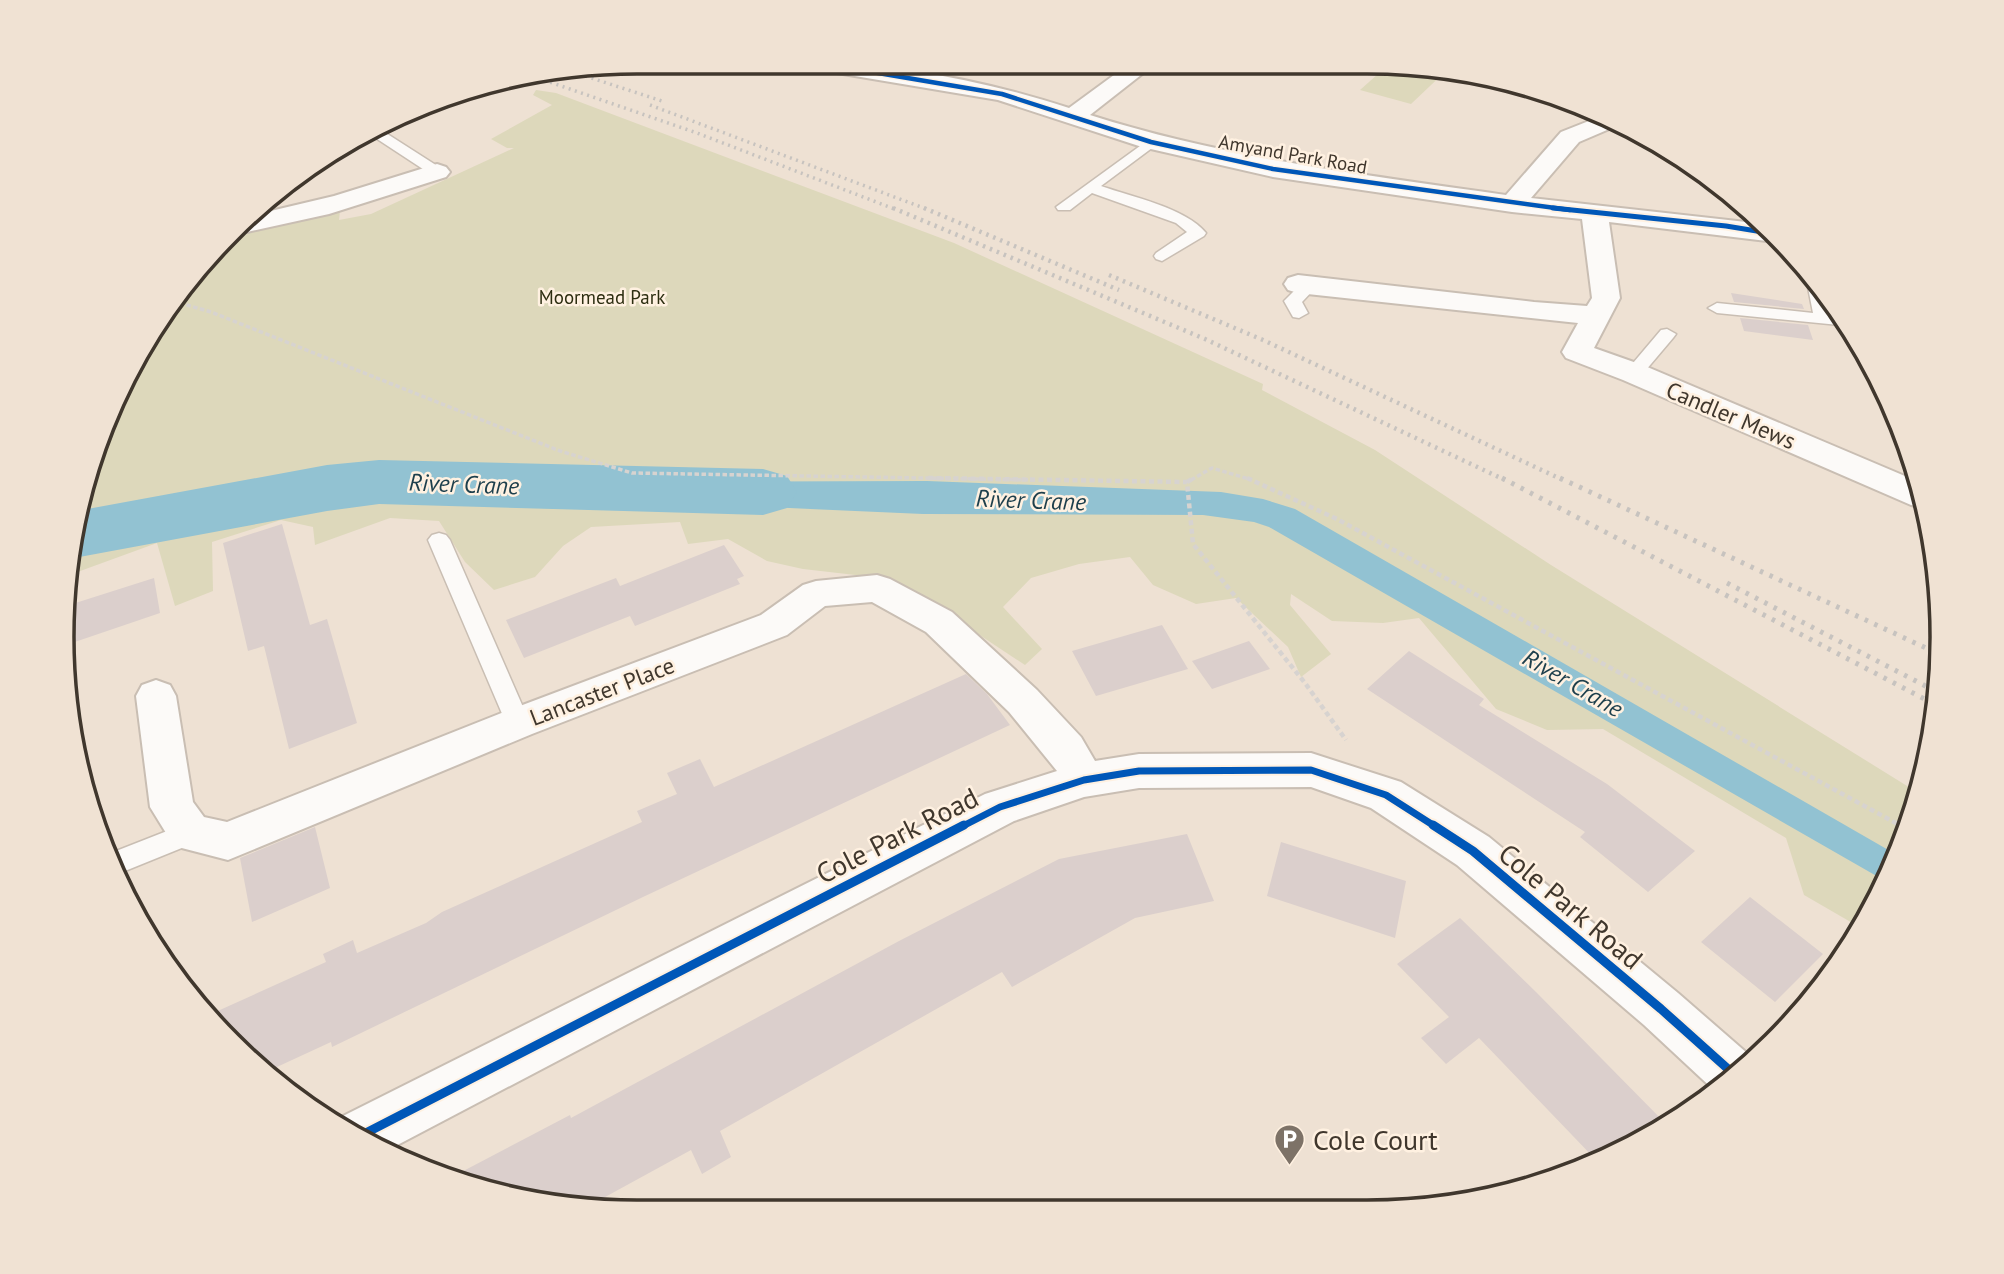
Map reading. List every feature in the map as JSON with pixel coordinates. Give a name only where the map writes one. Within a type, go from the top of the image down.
[{"type":"street","name":"Amyand Park Road","points":[[884,74],[1002,94],[1151,142],[1273,169],[1511,204],[1757,231]]},
{"type":"street","points":[[1074,116],[1131,74]]},
{"type":"street","points":[[1511,204],[1570,137],[1601,125]]},
{"type":"street","points":[[256,222],[322,209],[437,172]]},
{"type":"street","name":"Candler Mews","points":[[1594,212],[1606,298],[1577,352],[1634,373],[1911,492]]},
{"type":"street","points":[[1304,285],[1534,311],[1596,315]]},
{"type":"street","name":"Lancaster Place","points":[[190,833],[228,841],[518,723],[774,625],[816,594],[877,587],[939,622],[1023,701],[1066,749],[1084,780]]},
{"type":"street","points":[[156,696],[172,807],[190,833]]},
{"type":"street","name":"Cole Park Road","points":[[368,1132],[1000,807],[1084,780],[1139,771],[1311,770],[1386,795],[1473,852],[1661,1009],[1728,1069]]},
{"type":"lane","points":[[381,136],[437,172]]},
{"type":"lane","points":[[1064,207],[1151,142]]},
{"type":"lane","points":[[1092,188],[1182,220],[1214,245]]},
{"type":"lane","points":[[1163,256],[1184,239],[1198,233]]},
{"type":"lane","points":[[1299,313],[1293,301],[1304,285]]},
{"type":"lane","points":[[1819,301],[1823,320]]},
{"type":"lane","points":[[1717,309],[1834,321]]},
{"type":"lane","points":[[1634,373],[1667,334]]},
{"type":"lane","points":[[439,540],[518,723]]},
{"type":"lane","points":[[120,861],[190,833]]},
{"type":"path","points":[[183,304],[211,312],[560,451],[632,473],[1187,482],[1212,468],[1235,472],[1292,498],[1510,610],[1899,824]]},
{"type":"path","points":[[1187,482],[1193,544],[1305,683],[1386,795]]},
{"type":"green space","points":[[1378,74],[1439,78],[1411,104],[1360,90]]},
{"type":"green space","name":"Moormead Park","points":[[536,90],[556,93],[954,243],[1263,384],[1262,390],[1375,450],[1551,565],[1910,788],[1888,853],[1852,923],[1804,895],[1786,838],[1603,729],[1547,730],[1496,709],[1419,618],[1383,623],[1332,621],[1291,594],[1290,605],[1331,654],[1301,677],[1288,647],[1236,598],[1196,604],[1153,585],[1130,557],[1079,564],[1031,578],[1003,607],[1042,649],[1025,665],[972,630],[873,577],[803,569],[767,561],[728,539],[688,544],[680,522],[591,527],[563,546],[535,577],[494,590],[465,562],[439,521],[390,518],[315,545],[313,527],[281,520],[212,542],[213,591],[175,606],[157,543],[77,572],[93,491],[116,421],[168,324],[213,265],[269,210],[328,208],[340,211],[339,220],[371,214],[514,148],[507,148],[491,139],[552,105],[533,95]]},
{"type":"water","points":[[927,481],[1221,492],[1263,499],[1295,509],[1889,850],[1877,876],[1269,527],[1254,522],[1203,515],[923,514],[652,502],[661,482]]},
{"type":"building","points":[[1731,293],[1802,304],[1804,309],[1734,302]]},
{"type":"building","points":[[1740,318],[1808,325],[1813,340],[1744,331]]},
{"type":"building","points":[[282,524],[310,625],[327,619],[357,723],[289,749],[264,646],[248,651],[223,543]]},
{"type":"building","points":[[724,545],[744,576],[737,579],[740,584],[635,626],[630,616],[524,658],[506,620],[616,578],[620,586]]},
{"type":"building","points":[[154,578],[160,613],[74,642],[75,603]]},
{"type":"building","points":[[1162,625],[1188,669],[1096,696],[1072,651]]},
{"type":"building","points":[[1249,641],[1270,669],[1212,689],[1192,661]]},
{"type":"building","points":[[1409,651],[1484,699],[1479,705],[1607,784],[1695,851],[1648,892],[1580,837],[1585,832],[1367,689]]},
{"type":"building","points":[[966,674],[987,694],[1010,725],[332,1047],[331,1042],[274,1068],[216,1012],[326,962],[323,954],[353,940],[357,953],[642,822],[637,811],[677,794],[667,773],[700,759],[714,787]]},
{"type":"building","points":[[315,827],[330,888],[252,922],[240,858]]},
{"type":"building","points":[[1187,834],[1214,901],[1135,918],[1012,987],[1002,972],[720,1131],[731,1157],[702,1174],[691,1150],[601,1199],[527,1190],[461,1172],[570,1115],[571,1118],[899,941],[1059,859]]},
{"type":"building","points":[[1281,842],[1406,881],[1395,938],[1267,896]]},
{"type":"building","points":[[1750,897],[1823,954],[1775,1002],[1701,942]]},
{"type":"building","points":[[1460,918],[1660,1118],[1591,1154],[1479,1038],[1446,1064],[1421,1038],[1449,1017],[1397,964]]},
{"type":"waterway","name":"River Crane","points":[[83,534],[327,488],[379,482],[763,492]]},
{"type":"railway","points":[[586,76],[662,101]]},
{"type":"railway","points":[[546,81],[697,133],[897,210]]},
{"type":"railway","points":[[650,105],[927,209]]},
{"type":"railway","points":[[893,208],[1205,339],[1505,480]]},
{"type":"railway","points":[[927,209],[1119,290]]},
{"type":"railway","points":[[1109,275],[1263,340],[1563,480]]},
{"type":"railway","points":[[1502,478],[1927,700]]},
{"type":"railway","points":[[1560,478],[1930,650]]},
{"type":"railway","points":[[1727,583],[1928,687]]},
{"type":"cycle path","points":[[884,74],[1002,94],[1151,142],[1273,169],[1512,204],[1757,231]]},
{"type":"cycle path","points":[[368,1132],[1000,807],[1084,780],[1139,771],[1311,770],[1386,795],[1473,851],[1728,1069]]},
{"type":"place","name":"Cole Court","points":[[1290,1166]]}]
